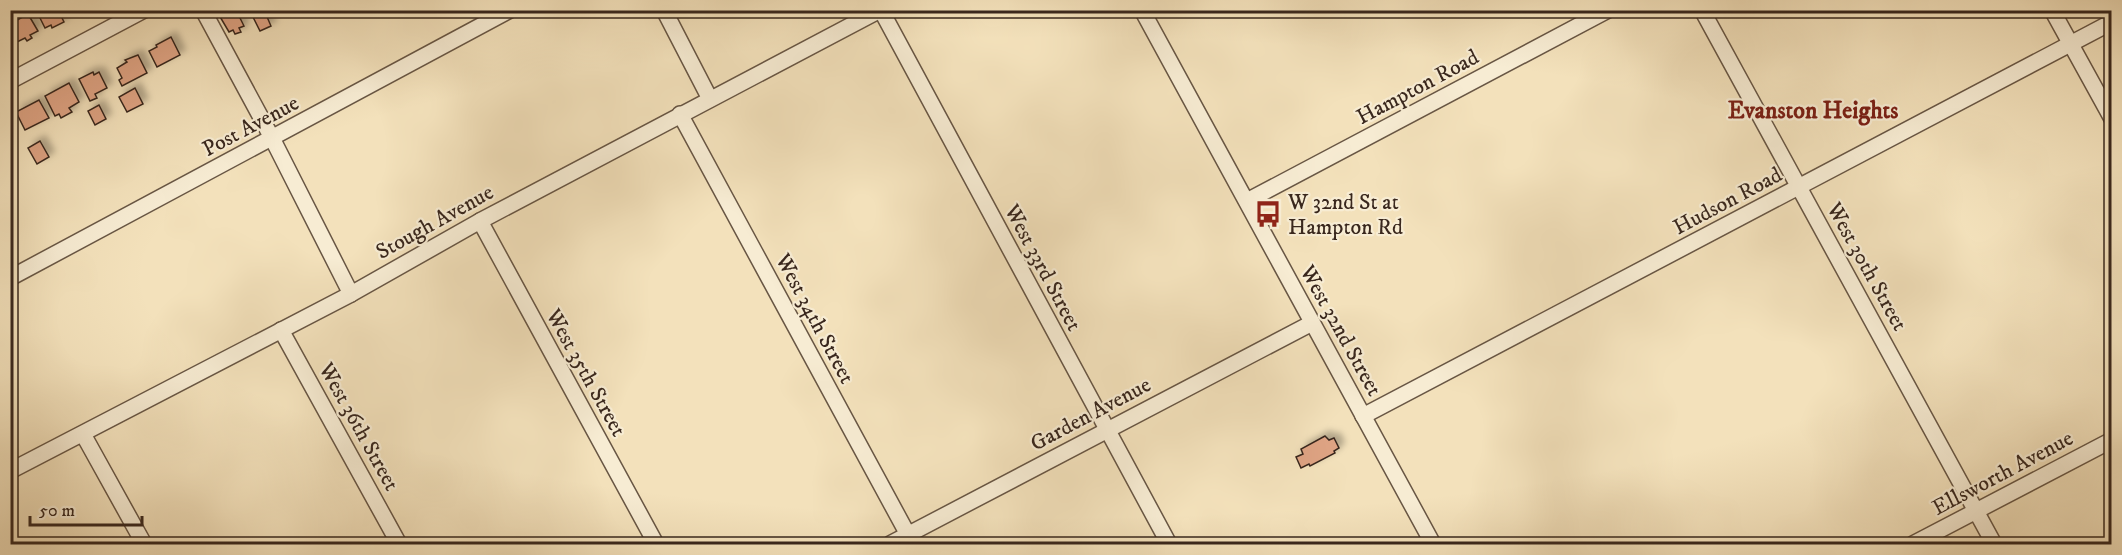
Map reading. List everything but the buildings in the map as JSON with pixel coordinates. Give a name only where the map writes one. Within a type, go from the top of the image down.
[{"type":"street","points":[[10,81],[144,10]]},
{"type":"street","points":[[203,10],[272,138],[351,294]]},
{"type":"street","name":"Post Avenue","points":[[10,278],[510,10]]},
{"type":"street","points":[[664,10],[710,99]]},
{"type":"street","name":"Stough Avenue","points":[[10,471],[351,294],[480,220],[880,10]]},
{"type":"street","name":"West 33rd Street","points":[[880,10],[1169,544]]},
{"type":"street","name":"West 32nd Street","points":[[1142,10],[1433,544]]},
{"type":"street","name":"Hampton Road","points":[[1247,201],[1608,10]]},
{"type":"street","name":"West 30th Street","points":[[1702,10],[1994,544]]},
{"type":"street","points":[[2052,10],[2112,119]]},
{"type":"street","name":"Hudson Road","points":[[1363,416],[2112,22]]},
{"type":"street","name":"West 34th Street","points":[[680,114],[911,540]]},
{"type":"street","name":"West 35th Street","points":[[480,220],[656,544]]},
{"type":"street","name":"Garden Avenue","points":[[890,544],[911,540],[1106,429],[1312,323]]},
{"type":"street","name":"West 36th Street","points":[[281,330],[399,544]]},
{"type":"street","points":[[83,434],[144,544]]},
{"type":"street","name":"Ellsworth Avenue","points":[[1913,544],[2112,440]]},
{"type":"place","name":"W 32nd St at Hampton Rd","points":[[1268,214]]},
{"type":"district","name":"Evanston Heights","points":[[1813,110]]}]
